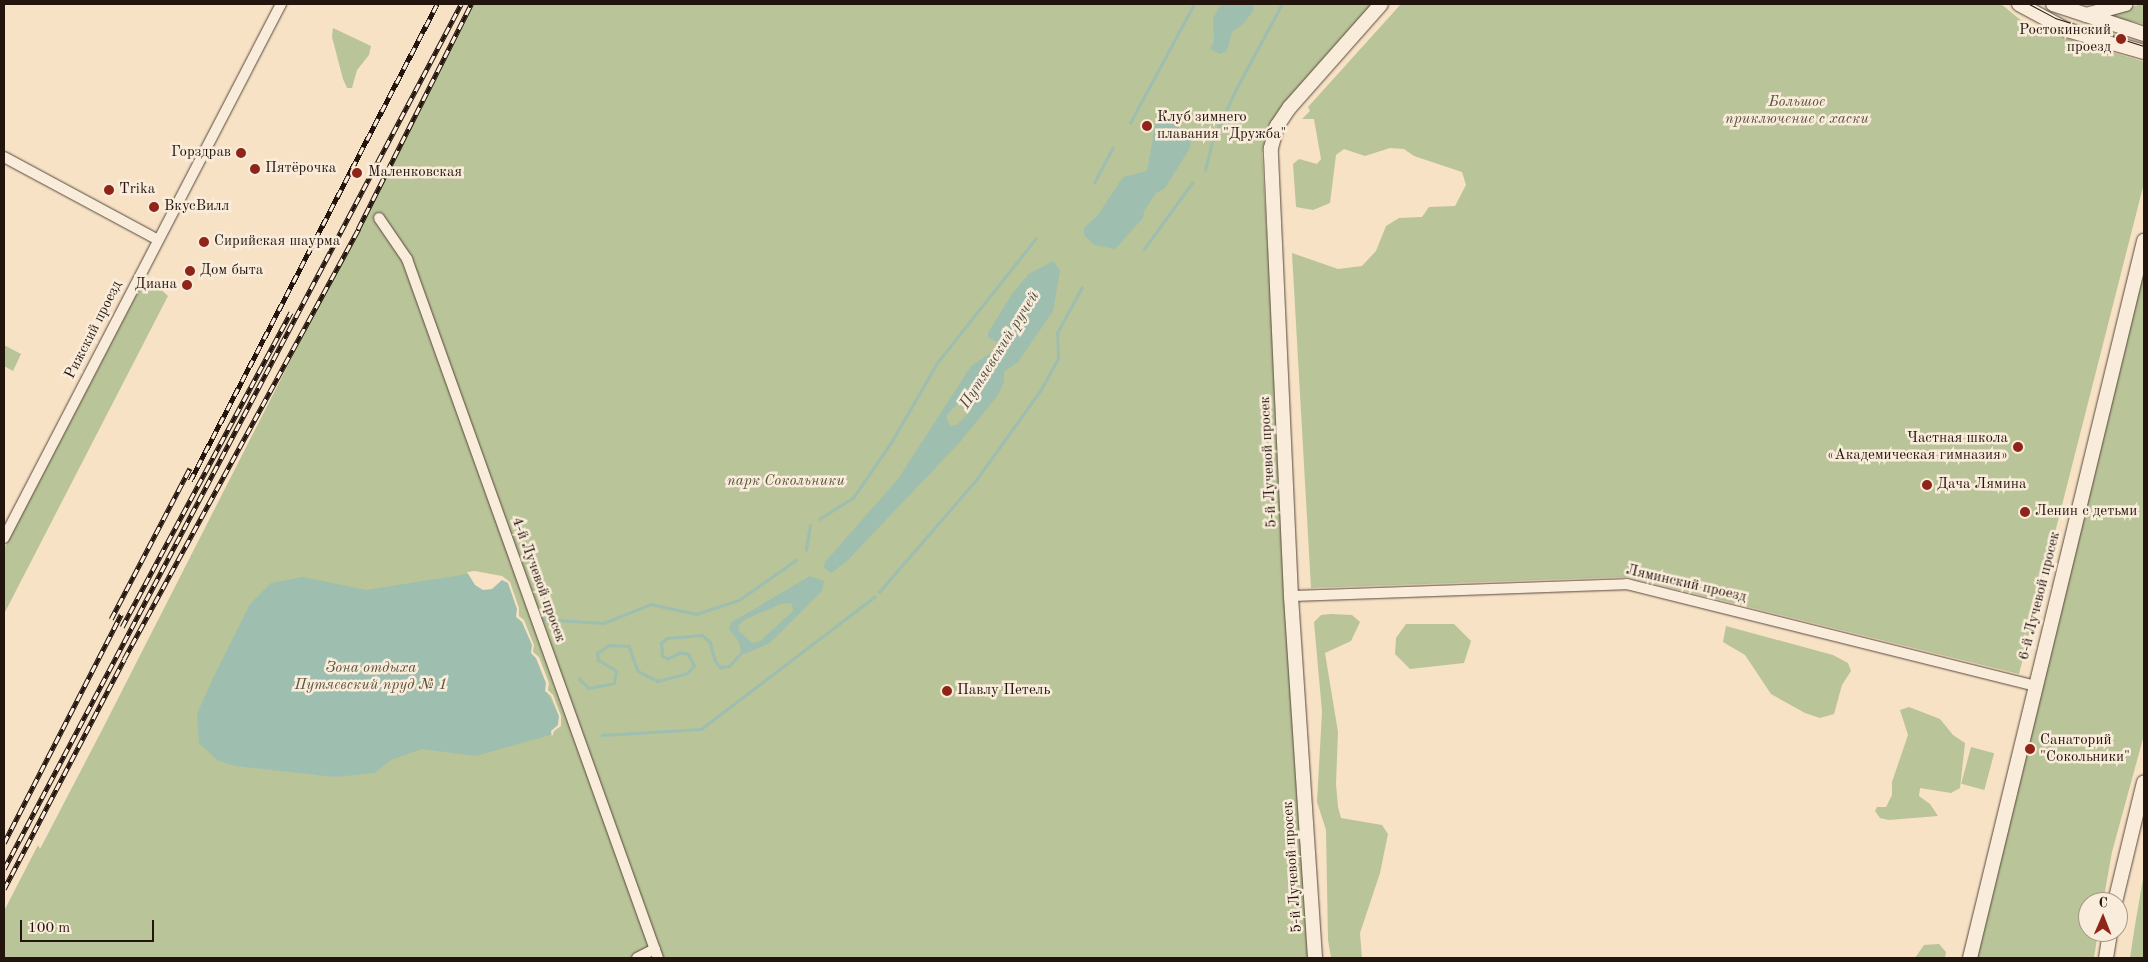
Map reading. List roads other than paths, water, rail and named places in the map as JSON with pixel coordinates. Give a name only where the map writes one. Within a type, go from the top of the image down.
[{"type":"street","name":"Рижский проезд","points":[[4,538],[281,4]]},
{"type":"street","name":"5-й Лучевой просек","points":[[1315,958],[1291,596],[1271,148],[1277,126],[1290,106],[1381,4]]},
{"type":"street","points":[[2019,4],[2067,30],[2144,52]]},
{"type":"street","points":[[2053,4],[2083,16],[2144,34]]},
{"type":"street","points":[[2083,16],[2126,4]]},
{"type":"street","points":[[4,157],[158,240]]},
{"type":"street","name":"4-й Лучевой просек","points":[[379,218],[407,259],[656,954]]},
{"type":"street","name":"6-й Лучевой просек","points":[[1970,958],[2144,241]]},
{"type":"street","name":"Ляминский проезд","points":[[1291,596],[1627,584],[2035,686]]},
{"type":"street","points":[[2117,892],[2144,782]]},
{"type":"street","points":[[2106,958],[2108,942]]},
{"type":"street","points":[[637,958],[656,954]]},
{"type":"water","points":[[1221,4],[1254,4],[1253,11],[1244,23],[1232,32],[1227,51],[1220,54],[1210,49],[1214,41],[1213,19]]},
{"type":"water","points":[[1166,118],[1191,136],[1190,148],[1165,188],[1156,193],[1144,211],[1143,218],[1115,249],[1094,245],[1084,235],[1084,228],[1098,215],[1123,177],[1147,171],[1156,121]]},
{"type":"water","points":[[1053,261],[1060,270],[1053,311],[1018,362],[1004,372],[1004,382],[998,395],[960,442],[847,561],[831,573],[824,567],[825,562],[898,479],[971,366],[998,348],[999,343],[988,337],[988,333],[1012,294],[1029,274]],"holes":[[[966,394],[972,395],[972,409],[957,425],[950,426],[946,416]]]},
{"type":"water","points":[[468,574],[504,580],[508,583],[517,609],[516,616],[522,621],[532,645],[531,653],[536,658],[546,684],[545,689],[559,716],[558,725],[550,735],[476,756],[422,749],[391,760],[375,773],[335,777],[235,766],[217,760],[199,743],[197,714],[213,678],[250,604],[271,583],[303,577],[366,590]]},
{"type":"water","points":[[810,576],[824,581],[822,591],[770,643],[745,654],[741,653],[739,642],[729,629],[732,622]],"holes":[[[792,603],[793,611],[759,642],[752,643],[739,631],[738,625],[746,619],[781,604]]]},
{"type":"waterway","points":[[1130,123],[1194,4]]},
{"type":"waterway","points":[[1205,170],[1212,141],[1236,89],[1282,4]]},
{"type":"waterway","points":[[1094,183],[1113,148]]},
{"type":"waterway","points":[[1144,249],[1192,183]]},
{"type":"waterway","points":[[819,519],[853,498],[892,441],[937,363],[1036,238]]},
{"type":"waterway","points":[[879,592],[976,480],[1040,391],[1058,358],[1057,333],[1082,287]]},
{"type":"waterway","points":[[806,550],[810,525]]},
{"type":"waterway","points":[[540,619],[604,623],[651,604],[696,614],[739,600],[796,560]]},
{"type":"waterway","points":[[602,735],[701,729],[874,597]]},
{"type":"waterway","name":"Путяевский ручей","points":[[579,678],[589,688],[614,683],[616,671],[598,660],[597,653],[609,645],[629,646],[638,671],[658,681],[687,673],[694,666],[688,654],[680,653],[668,659],[662,656],[661,643],[667,638],[702,635],[710,642],[715,660],[720,667],[729,666],[742,652]]},
{"type":"tram line","points":[[2029,4],[2055,18],[2144,46]]},
{"type":"railway","points":[[190,481],[437,4]]},
{"type":"railway","points":[[4,869],[461,4]]},
{"type":"railway","points":[[4,889],[124,659],[358,229],[471,4]]},
{"type":"railway","points":[[122,627],[291,312]]},
{"type":"railway","points":[[111,619],[190,468]]},
{"type":"railway","points":[[4,843],[121,614]]},
{"type":"place","name":"Ростокинский проезд","points":[[2121,39]]},
{"type":"place","name":"Клуб зимнего плавания \"Дружба\"","points":[[1147,126]]},
{"type":"place","name":"Горздрав","points":[[241,153]]},
{"type":"place","name":"Пятёрочка","points":[[255,169]]},
{"type":"place","name":"Маленковская","points":[[357,173]]},
{"type":"place","name":"Trika","points":[[109,190]]},
{"type":"place","name":"ВкусВилл","points":[[154,207]]},
{"type":"place","name":"Сирийская шаурма","points":[[204,242]]},
{"type":"place","name":"Дом быта","points":[[190,271]]},
{"type":"place","name":"Диана","points":[[187,285]]},
{"type":"place","name":"Частная школа «Академическая гимназия»","points":[[2018,447]]},
{"type":"place","name":"Дача Лямина","points":[[1927,485]]},
{"type":"place","name":"Ленин с детьми","points":[[2025,512]]},
{"type":"place","name":"Павлу Петель","points":[[947,691]]},
{"type":"place","name":"Санаторий \"Сокольники\"","points":[[2030,749]]},
{"type":"park label","name":"Большое приключение с хаски","points":[[1797,110]]},
{"type":"park label","name":"парк Сокольники","points":[[786,482]]},
{"type":"park label","name":"Зона отдыха Путяевский пруд № 1","points":[[371,676]]}]
